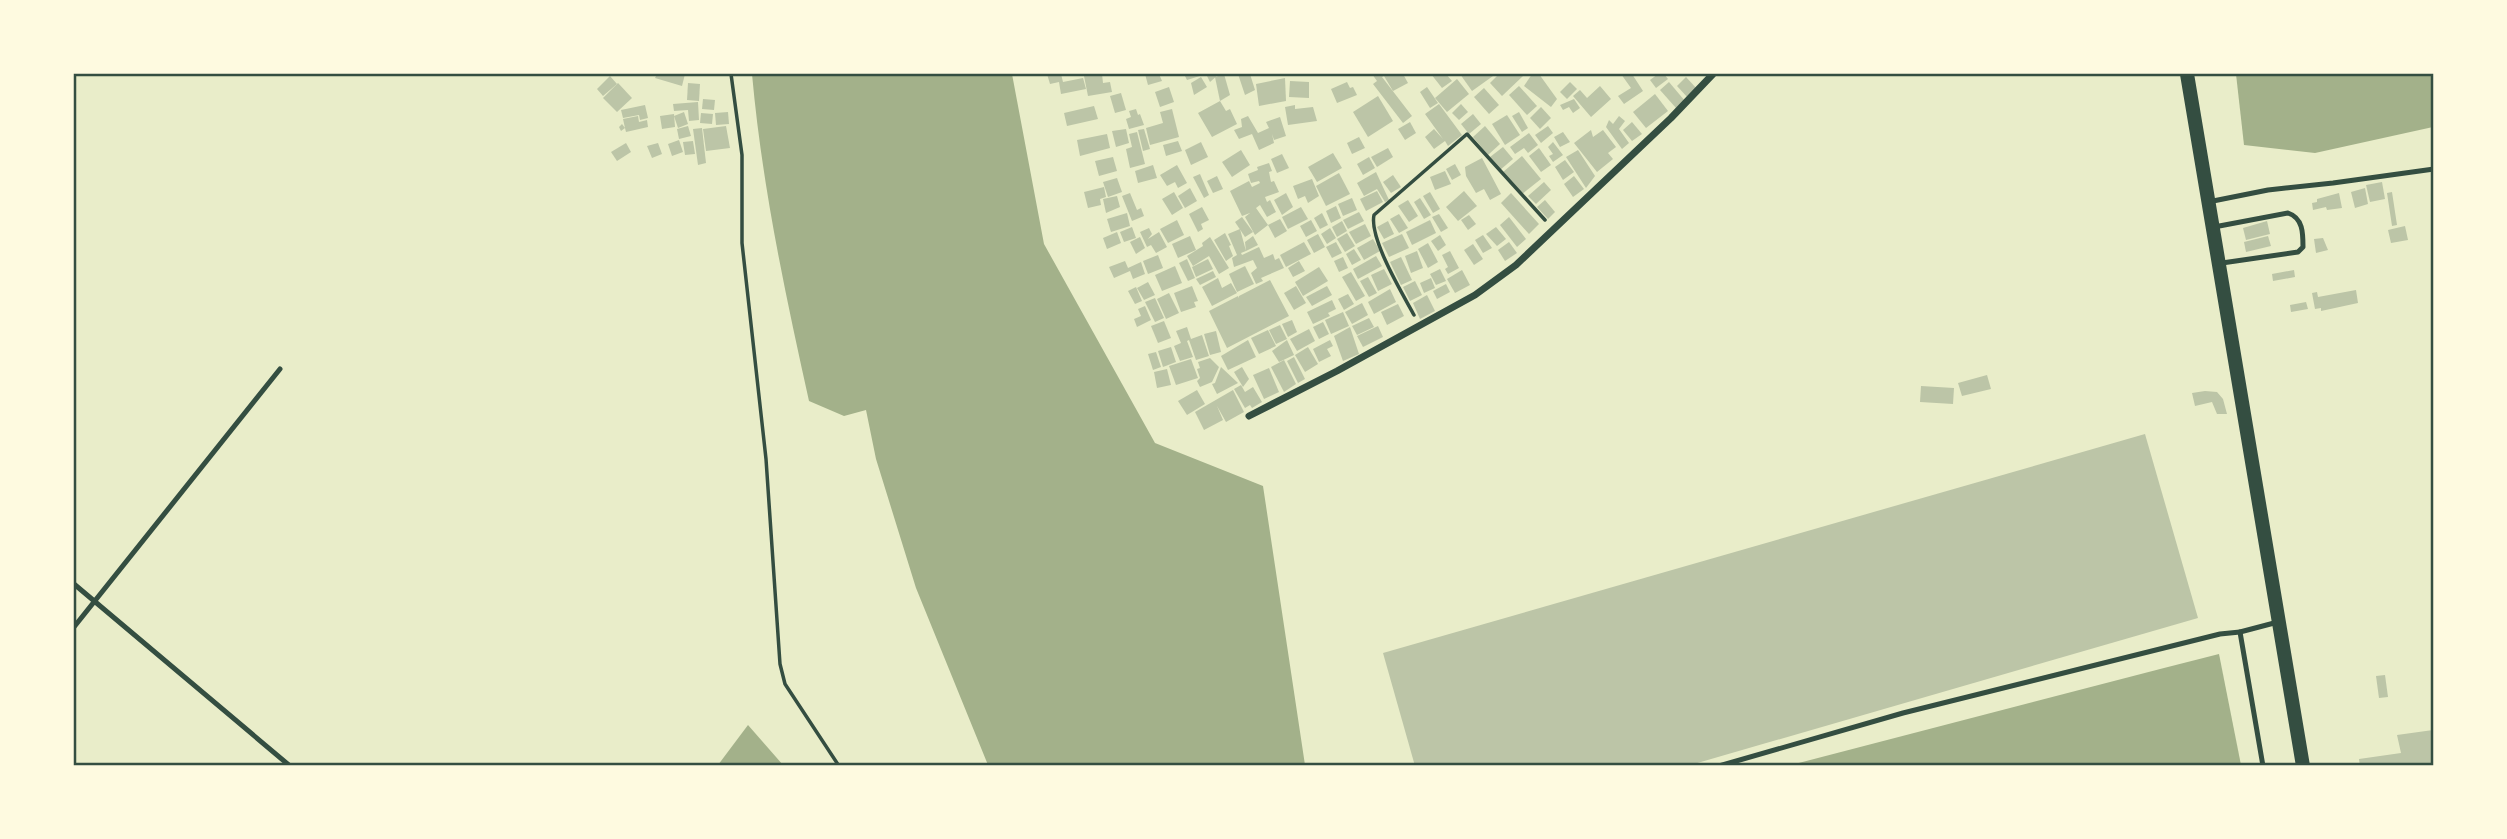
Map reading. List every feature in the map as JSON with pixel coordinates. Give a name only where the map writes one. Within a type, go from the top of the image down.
[{"type":"main road","points":[[2187,74],[2303,765]]},
{"type":"street","points":[[1249,416],[1475,295],[1516,265],[1671,118],[1713,74]]},
{"type":"lane","points":[[2208,203],[2268,190],[2434,169]]},
{"type":"lane","points":[[2212,227],[2288,213],[2300,220],[2303,247],[2298,252],[2219,264]]},
{"type":"lane","points":[[74,627],[280,369]]},
{"type":"lane","points":[[74,584],[290,765]]},
{"type":"lane","points":[[1719,765],[1903,713],[2278,622]]},
{"type":"lane","points":[[2240,632],[2263,765]]},
{"type":"path","points":[[732,74],[742,155],[742,243],[765,459],[779,664],[785,684],[839,765]]},
{"type":"path","points":[[1420,326],[1386,261],[1371,225],[1374,215],[1467,134],[1553,230]]},
{"type":"shaded area","points":[[752,74],[1012,74],[1044,244],[1155,443],[1263,486],[1305,765],[988,765],[916,588],[876,459],[866,410],[844,416],[809,401],[768,198]]},
{"type":"shaded area","points":[[2236,74],[2433,74],[2433,127],[2315,153],[2244,145]]},
{"type":"shaded area","points":[[2219,654],[2241,765],[1791,765],[2164,668]]},
{"type":"shaded area","points":[[748,725],[783,765],[718,765]]},
{"type":"building","points":[[657,74],[685,74],[682,86],[655,78]]},
{"type":"building","points":[[1047,74],[1061,74],[1063,82],[1083,78],[1086,89],[1061,94],[1059,82],[1050,84]]},
{"type":"building","points":[[1102,74],[1103,83],[1110,82],[1112,92],[1088,96],[1084,76]]},
{"type":"building","points":[[1145,74],[1159,74],[1162,81],[1148,85]]},
{"type":"building","points":[[1184,74],[1206,74],[1187,80]]},
{"type":"building","points":[[1206,74],[1219,74],[1210,82]]},
{"type":"building","points":[[1224,74],[1230,95],[1220,101],[1215,77]]},
{"type":"building","points":[[1238,74],[1250,74],[1255,90],[1245,95]]},
{"type":"building","points":[[1372,74],[1403,74],[1408,83],[1393,91],[1384,76],[1382,77],[1412,116],[1403,123],[1373,84],[1377,81]]},
{"type":"building","points":[[1431,74],[1446,74],[1452,81],[1442,88]]},
{"type":"building","points":[[1460,74],[1491,74],[1493,76],[1472,91]]},
{"type":"building","points":[[1499,74],[1523,76],[1502,96],[1490,83]]},
{"type":"building","points":[[1532,74],[1539,74],[1557,99],[1551,107],[1524,86]]},
{"type":"building","points":[[1621,74],[1632,74],[1643,91],[1624,104],[1618,96],[1631,88]]},
{"type":"building","points":[[1658,74],[1664,74],[1668,79],[1656,88],[1650,80]]},
{"type":"building","points":[[610,76],[617,84],[603,96],[597,89]]},
{"type":"building","points":[[1201,77],[1207,87],[1194,95],[1191,83]]},
{"type":"building","points":[[1686,77],[1697,89],[1688,98],[1677,86]]},
{"type":"building","points":[[1285,78],[1286,101],[1259,106],[1256,84]]},
{"type":"building","points":[[1457,79],[1469,94],[1447,112],[1435,98]]},
{"type":"building","points":[[1290,81],[1309,82],[1309,98],[1289,97]]},
{"type":"building","points":[[1347,82],[1357,95],[1337,103],[1331,89]]},
{"type":"building","points":[[1570,82],[1577,89],[1567,99],[1560,92]]},
{"type":"building","points":[[1669,82],[1685,101],[1676,108],[1660,90]]},
{"type":"building","points":[[618,83],[632,98],[617,112],[603,98]]},
{"type":"building","points":[[688,83],[700,84],[699,101],[687,100]]},
{"type":"building","points":[[1519,86],[1537,106],[1527,115],[1509,95]]},
{"type":"building","points":[[1600,86],[1611,99],[1591,117],[1573,96],[1580,90],[1587,98]]},
{"type":"building","points":[[1169,87],[1174,102],[1160,107],[1155,92]]},
{"type":"building","points":[[1427,87],[1438,103],[1430,108],[1420,92]]},
{"type":"building","points":[[1484,88],[1499,105],[1489,114],[1474,97]]},
{"type":"building","points":[[1121,93],[1126,110],[1115,113],[1110,96]]},
{"type":"building","points":[[1655,94],[1668,111],[1646,128],[1633,112]]},
{"type":"building","points":[[1378,96],[1393,121],[1368,137],[1353,112]]},
{"type":"building","points":[[703,99],[715,100],[714,110],[702,109]]},
{"type":"building","points":[[1574,99],[1580,108],[1573,113],[1569,107],[1563,110],[1560,105]]},
{"type":"building","points":[[1220,101],[1226,111],[1230,109],[1237,124],[1212,137],[1198,113]]},
{"type":"building","points":[[698,102],[699,120],[689,121],[688,110],[674,111],[673,104]]},
{"type":"building","points":[[1439,104],[1462,135],[1448,146],[1445,141],[1434,149],[1425,137],[1434,129],[1443,139],[1425,114]]},
{"type":"building","points":[[1461,104],[1468,112],[1459,120],[1452,113]]},
{"type":"building","points":[[645,105],[648,118],[640,120],[639,115],[623,118],[621,110]]},
{"type":"building","points":[[1295,105],[1295,109],[1313,107],[1317,121],[1288,125],[1285,107]]},
{"type":"building","points":[[1094,106],[1098,119],[1067,126],[1064,113]]},
{"type":"building","points":[[1541,107],[1551,118],[1540,129],[1530,118]]},
{"type":"building","points":[[1136,109],[1144,125],[1129,129],[1126,119],[1131,117],[1129,111]]},
{"type":"building","points":[[1172,109],[1179,137],[1150,145],[1146,128],[1163,123],[1160,112]]},
{"type":"building","points":[[684,112],[688,124],[678,128],[674,116]]},
{"type":"building","points":[[728,112],[729,124],[716,125],[715,113]]},
{"type":"building","points":[[1519,112],[1528,128],[1522,132],[1512,116]]},
{"type":"building","points":[[701,113],[713,114],[712,124],[700,123]]},
{"type":"building","points":[[674,114],[675,127],[662,129],[660,116]]},
{"type":"building","points":[[1473,114],[1481,124],[1469,134],[1461,124]]},
{"type":"building","points":[[1507,115],[1520,135],[1505,145],[1492,124]]},
{"type":"building","points":[[638,116],[639,122],[647,120],[648,127],[626,132],[623,119]]},
{"type":"building","points":[[1248,116],[1258,133],[1269,128],[1266,122],[1280,117],[1286,136],[1274,140],[1272,134],[1274,143],[1259,150],[1252,134],[1239,139],[1234,130],[1242,127],[1241,119]]},
{"type":"building","points":[[1619,116],[1625,121],[1619,129],[1629,143],[1622,149],[1606,127],[1609,120],[1613,124]]},
{"type":"building","points":[[1410,122],[1416,133],[1405,140],[1398,129]]},
{"type":"building","points":[[1632,122],[1642,134],[1632,141],[1623,130]]},
{"type":"building","points":[[688,126],[691,136],[679,139],[677,129]]},
{"type":"building","points":[[726,126],[730,148],[706,151],[703,129]]},
{"type":"building","points":[[1485,126],[1500,144],[1488,155],[1473,137]]},
{"type":"building","points":[[1548,126],[1553,133],[1541,143],[1535,135]]},
{"type":"building","points":[[702,128],[706,163],[698,165],[693,129]]},
{"type":"building","points":[[1126,129],[1129,143],[1116,147],[1112,131]]},
{"type":"building","points":[[1144,129],[1150,149],[1143,151],[1138,130]]},
{"type":"building","points":[[1591,130],[1593,137],[1603,130],[1616,147],[1608,153],[1613,159],[1597,172],[1574,143]]},
{"type":"building","points":[[1137,132],[1145,164],[1130,168],[1126,149],[1132,147],[1129,134]]},
{"type":"building","points":[[1563,132],[1570,142],[1560,147],[1554,137]]},
{"type":"building","points":[[1529,133],[1538,145],[1528,153],[1524,148],[1515,154],[1510,147]]},
{"type":"building","points":[[1107,134],[1110,148],[1080,156],[1077,140]]},
{"type":"building","points":[[1359,137],[1365,148],[1352,154],[1347,143]]},
{"type":"building","points":[[679,140],[683,152],[672,156],[668,144]]},
{"type":"building","points":[[693,141],[695,154],[685,155],[683,142]]},
{"type":"building","points":[[1178,141],[1182,151],[1166,156],[1163,145]]},
{"type":"building","points":[[1201,142],[1208,157],[1191,165],[1185,150]]},
{"type":"building","points":[[1553,142],[1563,155],[1553,162],[1549,156],[1553,154],[1548,147]]},
{"type":"building","points":[[626,143],[631,152],[617,161],[611,152]]},
{"type":"building","points":[[658,143],[662,154],[652,158],[647,146]]},
{"type":"building","points":[[1503,147],[1513,159],[1500,170],[1490,157]]},
{"type":"building","points":[[1388,148],[1393,157],[1377,167],[1371,157]]},
{"type":"building","points":[[1539,148],[1551,165],[1541,172],[1529,156]]},
{"type":"building","points":[[1241,150],[1250,165],[1232,177],[1222,162]]},
{"type":"building","points":[[1578,150],[1595,176],[1586,188],[1566,157]]},
{"type":"building","points":[[1333,153],[1342,168],[1317,182],[1308,167]]},
{"type":"building","points":[[1282,154],[1289,168],[1277,173],[1271,159]]},
{"type":"building","points":[[1522,156],[1541,179],[1521,195],[1503,172]]},
{"type":"building","points":[[1113,157],[1117,171],[1099,176],[1095,161]]},
{"type":"building","points":[[1369,157],[1375,168],[1363,175],[1357,164]]},
{"type":"building","points":[[1482,158],[1501,194],[1490,200],[1484,189],[1476,193],[1466,176],[1465,167]]},
{"type":"building","points":[[1565,160],[1574,172],[1563,180],[1555,167]]},
{"type":"building","points":[[1269,163],[1272,171],[1269,172],[1271,182],[1274,181],[1279,192],[1265,197],[1267,202],[1270,200],[1276,212],[1267,217],[1260,205],[1256,208],[1268,225],[1255,235],[1245,217],[1250,213],[1242,216],[1230,191],[1249,181],[1252,187],[1260,183],[1251,183],[1248,174]]},
{"type":"building","points":[[1455,164],[1461,175],[1452,180],[1446,169]]},
{"type":"building","points":[[1153,165],[1157,178],[1138,183],[1135,171]]},
{"type":"building","points":[[1177,165],[1187,183],[1178,188],[1175,182],[1167,186],[1160,175]]},
{"type":"building","points":[[1445,171],[1451,184],[1435,190],[1430,177]]},
{"type":"building","points":[[1376,172],[1389,200],[1385,202],[1377,189],[1364,196],[1357,183]]},
{"type":"building","points":[[1339,173],[1350,194],[1326,206],[1316,186]]},
{"type":"building","points":[[1200,174],[1209,195],[1204,198],[1193,177]]},
{"type":"building","points":[[1393,175],[1401,187],[1391,193],[1383,182]]},
{"type":"building","points":[[1217,176],[1223,189],[1213,193],[1207,181]]},
{"type":"building","points":[[1574,176],[1584,189],[1573,197],[1564,184]]},
{"type":"building","points":[[1117,178],[1122,192],[1108,197],[1103,182]]},
{"type":"building","points":[[1312,179],[1319,196],[1308,203],[1305,196],[1298,199],[1293,186]]},
{"type":"building","points":[[1544,182],[1551,190],[1536,204],[1528,196]]},
{"type":"building","points":[[2382,182],[2385,199],[2370,202],[2366,185]]},
{"type":"building","points":[[1104,187],[1106,197],[1100,199],[1101,205],[1088,208],[1084,192]]},
{"type":"building","points":[[1190,188],[1197,201],[1185,208],[1178,196]]},
{"type":"building","points":[[2365,188],[2368,204],[2355,208],[2351,192]]},
{"type":"building","points":[[1377,191],[1383,202],[1366,211],[1360,199]]},
{"type":"building","points":[[1464,191],[1477,206],[1458,221],[1446,207]]},
{"type":"building","points":[[1174,192],[1183,208],[1172,215],[1162,199]]},
{"type":"building","points":[[1430,192],[1440,209],[1433,213],[1423,196]]},
{"type":"building","points":[[2392,192],[2397,225],[2392,226],[2387,193]]},
{"type":"building","points":[[1130,193],[1137,210],[1141,208],[1144,216],[1132,221],[1122,196]]},
{"type":"building","points":[[1286,193],[1293,207],[1282,215],[1274,200]]},
{"type":"building","points":[[1511,193],[1539,224],[1529,234],[1501,203]]},
{"type":"building","points":[[2339,193],[2342,208],[2313,210],[2312,203],[2317,202],[2317,199]]},
{"type":"building","points":[[1117,196],[1120,207],[1106,213],[1103,199]]},
{"type":"building","points":[[1352,198],[1357,210],[1343,216],[1338,204]]},
{"type":"building","points":[[1420,198],[1431,215],[1424,219],[1414,202]]},
{"type":"building","points":[[1408,200],[1418,216],[1409,222],[1398,206]]},
{"type":"building","points":[[1545,200],[1555,212],[1548,219],[1537,207]]},
{"type":"building","points":[[1336,206],[1341,218],[1331,223],[1326,211]]},
{"type":"building","points":[[1202,207],[1209,220],[1201,224],[1203,229],[1198,232],[1189,214]]},
{"type":"building","points":[[1301,207],[1308,219],[1288,229],[1282,217]]},
{"type":"building","points":[[1359,212],[1364,221],[1348,229],[1343,220]]},
{"type":"building","points":[[1127,213],[1130,226],[1111,232],[1107,219]]},
{"type":"building","points":[[1322,213],[1328,225],[1320,229],[1314,218]]},
{"type":"building","points":[[1399,214],[1408,228],[1399,233],[1390,219]]},
{"type":"building","points":[[1439,214],[1448,228],[1441,232],[1432,217]]},
{"type":"building","points":[[1469,215],[1476,224],[1468,230],[1461,220]]},
{"type":"building","points":[[1242,217],[1253,232],[1245,237],[1235,222]]},
{"type":"building","points":[[1509,217],[1526,239],[1517,247],[1500,225]]},
{"type":"building","points":[[1280,219],[1287,231],[1275,238],[1268,225]]},
{"type":"building","points":[[1177,220],[1184,235],[1168,243],[1160,229]]},
{"type":"building","points":[[1311,220],[1317,231],[1306,237],[1300,226]]},
{"type":"building","points":[[1430,220],[1436,233],[1412,245],[1406,232]]},
{"type":"building","points":[[1342,221],[1347,231],[1337,237],[1332,227]]},
{"type":"building","points":[[1388,221],[1394,234],[1384,239],[1377,227]]},
{"type":"building","points":[[2267,221],[2270,234],[2246,240],[2243,228]]},
{"type":"building","points":[[1365,224],[1371,236],[1356,244],[1349,232]]},
{"type":"building","points":[[2405,226],[2408,240],[2391,243],[2388,230]]},
{"type":"building","points":[[1132,227],[1136,238],[1124,242],[1120,232]]},
{"type":"building","points":[[1496,227],[1506,239],[1497,246],[1486,234]]},
{"type":"building","points":[[1149,228],[1152,234],[1148,239],[1159,232],[1167,247],[1156,253],[1151,245],[1147,247],[1140,232]]},
{"type":"building","points":[[1330,228],[1336,238],[1327,244],[1321,234]]},
{"type":"building","points":[[1240,229],[1246,251],[1241,253],[1242,255],[1259,247],[1264,258],[1273,254],[1275,260],[1279,258],[1284,268],[1261,278],[1263,281],[1256,284],[1251,273],[1257,268],[1253,260],[1234,267],[1232,258],[1237,255],[1228,234]]},
{"type":"building","points":[[1117,232],[1121,243],[1107,249],[1103,238]]},
{"type":"building","points":[[1225,233],[1233,256],[1226,261],[1214,240]]},
{"type":"building","points":[[1347,233],[1355,246],[1345,252],[1337,239]]},
{"type":"building","points":[[1318,234],[1325,247],[1314,253],[1307,240]]},
{"type":"building","points":[[1402,234],[1409,248],[1389,257],[1382,243]]},
{"type":"building","points":[[1440,235],[1446,245],[1438,251],[1431,241]]},
{"type":"building","points":[[1483,235],[1492,248],[1483,253],[1475,240]]},
{"type":"building","points":[[1190,236],[1196,250],[1178,258],[1172,244]]},
{"type":"building","points":[[1253,236],[1258,245],[1246,251],[1245,242]]},
{"type":"building","points":[[2268,236],[2271,246],[2246,252],[2244,242]]},
{"type":"building","points":[[1140,237],[1145,248],[1136,254],[1130,242]]},
{"type":"building","points":[[1210,237],[1229,268],[1219,274],[1209,256],[1193,266],[1187,256],[1203,246],[1202,243]]},
{"type":"building","points":[[2323,238],[2328,250],[2316,253],[2314,239]]},
{"type":"building","points":[[1373,239],[1380,251],[1364,260],[1357,248]]},
{"type":"building","points":[[1304,242],[1311,254],[1286,267],[1280,255]]},
{"type":"building","points":[[1336,242],[1342,253],[1332,258],[1326,247]]},
{"type":"building","points":[[1509,242],[1517,253],[1505,261],[1498,250]]},
{"type":"building","points":[[1428,243],[1438,262],[1428,268],[1418,249]]},
{"type":"building","points":[[1473,244],[1483,259],[1474,265],[1464,250]]},
{"type":"building","points":[[1354,249],[1361,260],[1352,265],[1346,254]]},
{"type":"building","points":[[1417,251],[1423,268],[1411,273],[1405,256]]},
{"type":"building","points":[[1450,251],[1459,268],[1448,274],[1445,269],[1448,267],[1442,255]]},
{"type":"building","points":[[1158,255],[1163,268],[1148,274],[1143,261]]},
{"type":"building","points":[[1376,256],[1382,266],[1358,279],[1353,269]]},
{"type":"building","points":[[1343,257],[1348,268],[1339,272],[1334,261]]},
{"type":"building","points":[[1401,257],[1412,280],[1401,285],[1390,262]]},
{"type":"building","points":[[1187,259],[1195,278],[1188,281],[1179,263]]},
{"type":"building","points":[[1208,259],[1213,269],[1196,277],[1192,267]]},
{"type":"building","points":[[1125,261],[1128,268],[1141,262],[1145,274],[1133,279],[1130,271],[1114,278],[1109,267]]},
{"type":"building","points":[[1299,261],[1305,271],[1293,277],[1288,268]]},
{"type":"building","points":[[1175,266],[1182,283],[1162,291],[1155,275]]},
{"type":"building","points":[[1245,266],[1254,284],[1237,292],[1229,274]]},
{"type":"building","points":[[1319,267],[1328,281],[1303,296],[1295,282]]},
{"type":"building","points":[[1384,269],[1392,284],[1378,291],[1371,275]]},
{"type":"building","points":[[1440,269],[1446,281],[1436,285],[1430,274]]},
{"type":"building","points":[[1462,270],[1470,285],[1455,293],[1447,279]]},
{"type":"building","points":[[2294,270],[2295,277],[2273,281],[2272,274]]},
{"type":"building","points":[[1213,271],[1216,277],[1200,285],[1196,279]]},
{"type":"building","points":[[1351,272],[1365,296],[1356,301],[1342,277]]},
{"type":"building","points":[[1368,277],[1377,293],[1369,297],[1360,281]]},
{"type":"building","points":[[1218,278],[1222,288],[1231,283],[1237,293],[1212,306],[1202,287]]},
{"type":"building","points":[[1431,278],[1435,288],[1424,293],[1420,283]]},
{"type":"building","points":[[1270,280],[1289,316],[1227,348],[1209,311]]},
{"type":"building","points":[[1415,281],[1422,295],[1410,301],[1403,287]]},
{"type":"building","points":[[1148,282],[1155,295],[1144,300],[1137,288]]},
{"type":"building","points":[[1446,284],[1450,292],[1437,299],[1433,291]]},
{"type":"building","points":[[1192,286],[1198,301],[1194,302],[1196,307],[1181,312],[1174,293]]},
{"type":"building","points":[[1296,286],[1306,303],[1294,310],[1284,293]]},
{"type":"building","points":[[1327,286],[1332,295],[1312,306],[1306,297]]},
{"type":"building","points":[[1136,287],[1142,301],[1135,304],[1128,291]]},
{"type":"building","points":[[1390,289],[1396,302],[1374,314],[1368,302]]},
{"type":"building","points":[[2356,290],[2358,303],[2321,311],[2321,308],[2315,309],[2312,293],[2317,292],[2318,297]]},
{"type":"building","points":[[1169,293],[1179,313],[1166,319],[1157,299]]},
{"type":"building","points":[[1348,294],[1354,304],[1344,310],[1338,299]]},
{"type":"building","points":[[1427,295],[1435,311],[1420,319],[1413,303]]},
{"type":"building","points":[[1155,298],[1164,318],[1155,322],[1145,302]]},
{"type":"building","points":[[1332,300],[1336,309],[1328,313],[1330,316],[1313,324],[1307,312]]},
{"type":"building","points":[[2306,302],[2308,309],[2291,312],[2290,305]]},
{"type":"building","points":[[1362,303],[1368,315],[1352,324],[1345,312]]},
{"type":"building","points":[[1398,304],[1404,316],[1387,325],[1381,312]]},
{"type":"building","points":[[1145,306],[1151,320],[1137,327],[1134,319],[1141,316],[1138,309]]},
{"type":"building","points":[[1343,312],[1349,326],[1331,334],[1325,320]]},
{"type":"building","points":[[1369,318],[1374,327],[1357,335],[1352,326]]},
{"type":"building","points":[[1292,320],[1297,332],[1288,337],[1282,324]]},
{"type":"building","points":[[1164,321],[1171,338],[1158,343],[1151,326]]},
{"type":"building","points":[[1323,322],[1329,334],[1319,339],[1313,327]]},
{"type":"building","points":[[1280,325],[1287,339],[1276,344],[1269,330]]},
{"type":"building","points":[[1378,326],[1383,337],[1363,347],[1357,336]]},
{"type":"building","points":[[1187,327],[1191,339],[1202,335],[1209,356],[1196,360],[1189,340],[1187,341],[1193,357],[1180,361],[1174,346],[1181,343],[1176,331]]},
{"type":"building","points":[[1350,327],[1359,354],[1343,361],[1334,336]]},
{"type":"building","points":[[1309,329],[1315,341],[1297,351],[1290,339]]},
{"type":"building","points":[[1268,330],[1276,346],[1259,354],[1251,338]]},
{"type":"building","points":[[1216,331],[1221,352],[1210,355],[1204,334]]},
{"type":"building","points":[[1248,340],[1256,357],[1228,370],[1221,356]]},
{"type":"building","points":[[1287,340],[1294,355],[1279,362],[1272,351]]},
{"type":"building","points":[[1330,340],[1333,346],[1327,349],[1331,356],[1319,362],[1313,349]]},
{"type":"building","points":[[1171,347],[1176,362],[1163,367],[1158,351]]},
{"type":"building","points":[[1308,347],[1318,364],[1305,372],[1295,355]]},
{"type":"building","points":[[1156,352],[1161,367],[1153,370],[1148,354]]},
{"type":"building","points":[[1294,357],[1305,379],[1298,383],[1287,361]]},
{"type":"building","points":[[1210,358],[1219,367],[1212,382],[1200,387],[1197,381],[1200,378],[1198,362]]},
{"type":"building","points":[[1191,359],[1198,378],[1176,385],[1169,366]]},
{"type":"building","points":[[1284,360],[1296,384],[1284,392],[1271,367]]},
{"type":"building","points":[[1221,367],[1238,383],[1217,394],[1212,384],[1215,383]]},
{"type":"building","points":[[1242,367],[1249,379],[1243,387],[1234,372]]},
{"type":"building","points":[[1269,368],[1279,392],[1264,399],[1253,375]]},
{"type":"building","points":[[1167,369],[1171,385],[1157,388],[1154,372]]},
{"type":"building","points":[[1987,375],[1991,389],[1962,396],[1958,383]]},
{"type":"building","points":[[1241,385],[1245,392],[1253,387],[1262,402],[1252,408],[1250,405],[1245,408],[1234,389]]},
{"type":"building","points":[[1921,386],[1954,388],[1953,404],[1920,402]]},
{"type":"building","points":[[1197,390],[1205,404],[1187,415],[1178,401]]},
{"type":"building","points":[[1233,390],[1244,412],[1226,422],[1217,406],[1223,420],[1204,430],[1195,412]]},
{"type":"building","points":[[2217,392],[2223,399],[2227,414],[2217,414],[2212,402],[2195,406],[2192,393]]},
{"type":"building","points":[[2145,434],[2198,618],[1687,766],[1415,766],[1383,653]]},
{"type":"building","points":[[2385,675],[2388,697],[2379,698],[2376,676]]},
{"type":"building","points":[[2433,730],[2433,766],[2360,766],[2359,759],[2401,753],[2397,735]]}]
